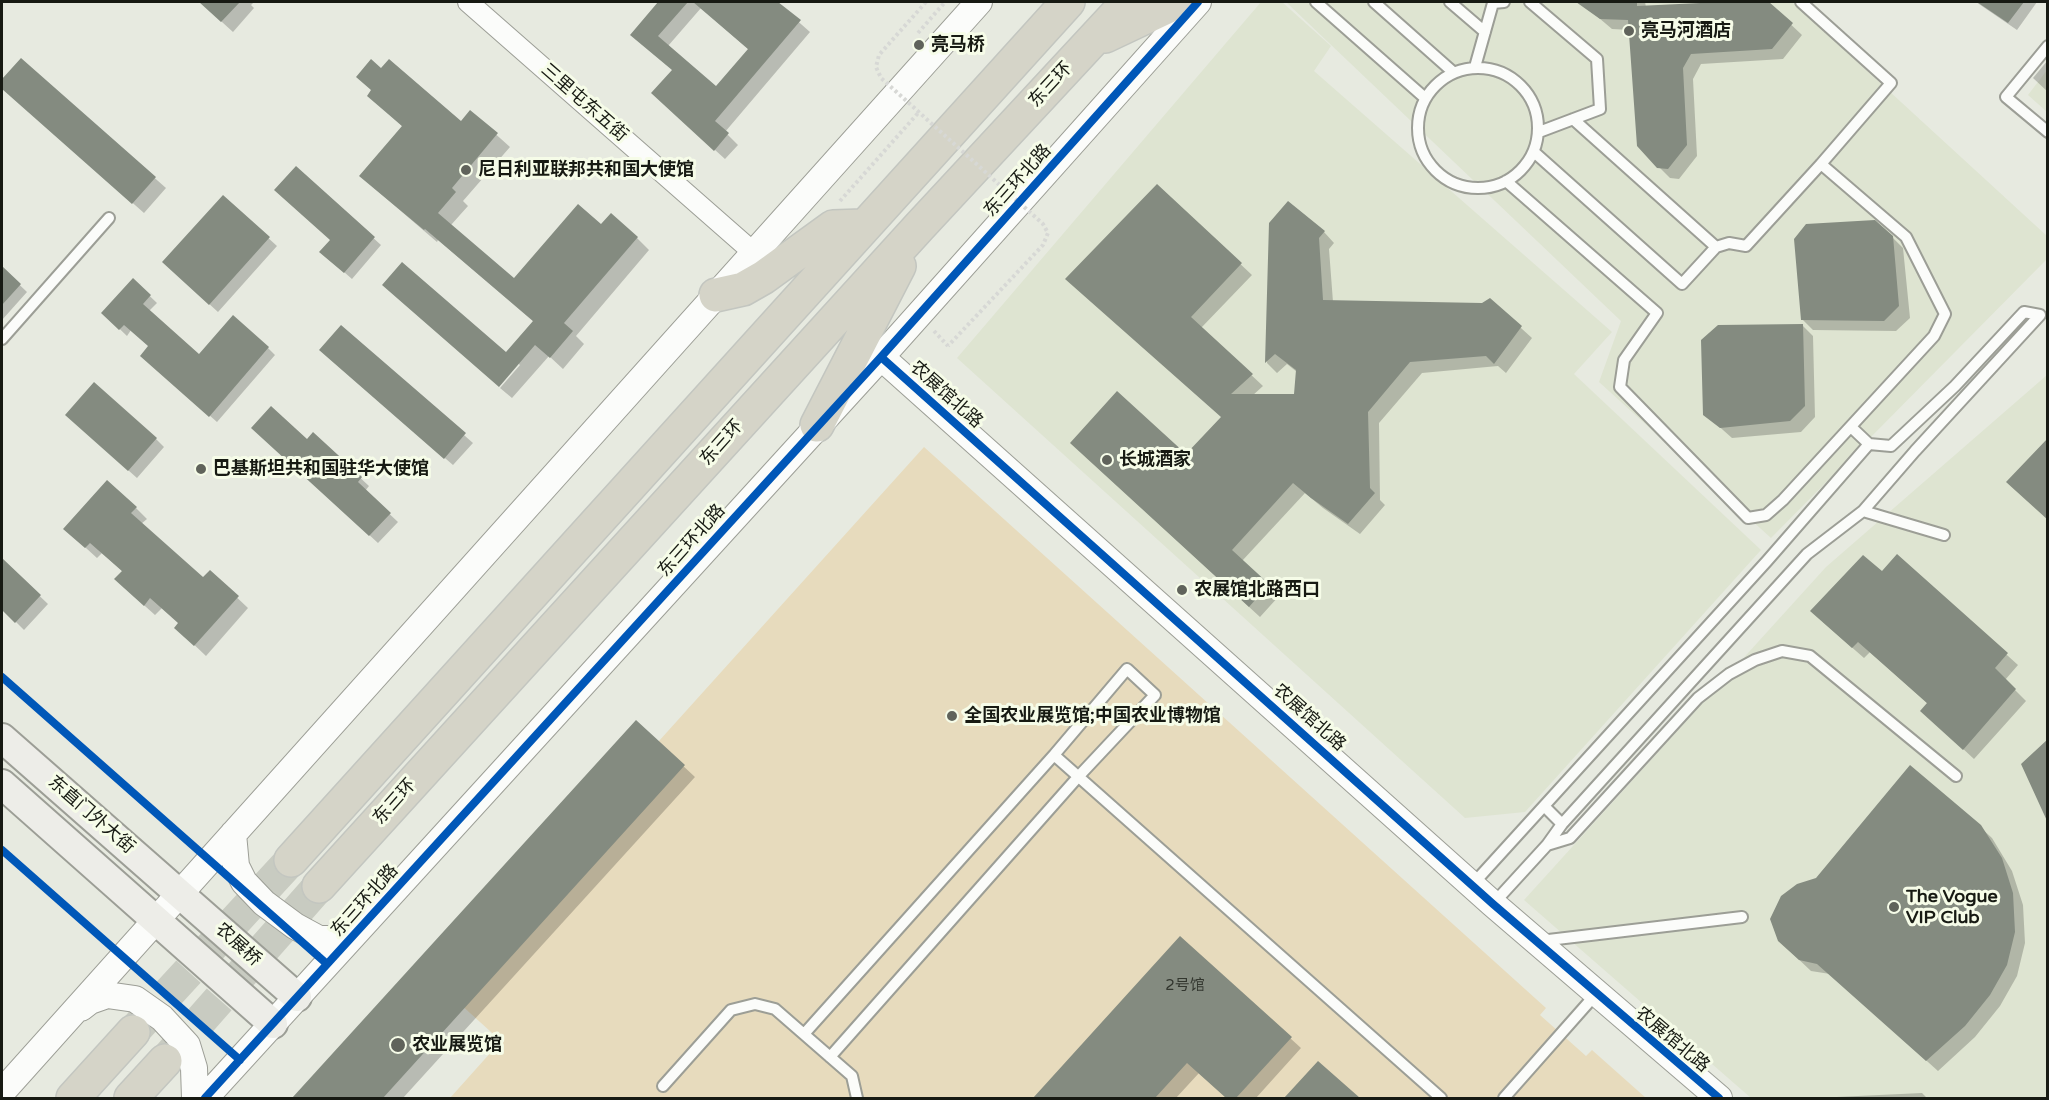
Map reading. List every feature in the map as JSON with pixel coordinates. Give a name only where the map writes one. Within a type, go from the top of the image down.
[{"type":"highway","points":[[291,860],[1068,2]]},
{"type":"highway","name":"东三环","points":[[319,886],[919,227],[1128,2]]},
{"type":"highway","points":[[1092,42],[1178,2]]},
{"type":"highway","points":[[716,295],[743,289],[764,277],[833,227],[863,226]]},
{"type":"highway","points":[[817,425],[919,227]]},
{"type":"highway","points":[[73,1098],[133,1032]]},
{"type":"highway","points":[[131,1098],[165,1061]]},
{"type":"main road","name":"东直门外大街","points":[[2,738],[180,893]]},
{"type":"main road","name":"东直门外大街","points":[[2,784],[156,920]]},
{"type":"main road","name":"农展桥","points":[[180,893],[297,997]]},
{"type":"main road","name":"农展桥","points":[[156,920],[273,1024]]},
{"type":"street","name":"三里屯东五街","points":[[468,2],[754,253]]},
{"type":"street","points":[[2,1092],[979,2]]},
{"type":"street","name":"东三环北路","points":[[205,1098],[881,357],[1198,2]]},
{"type":"street","name":"农展馆北路","points":[[881,357],[1493,904],[1719,1098]]},
{"type":"street","points":[[233,834],[236,866],[244,882],[264,903],[295,926],[319,939],[351,939]]},
{"type":"street","points":[[69,1016],[90,1001],[106,995],[135,999],[162,1018],[187,1045],[194,1068],[195,1098]]},
{"type":"lane","points":[[1316,2],[1425,98]]},
{"type":"lane","points":[[1374,2],[1453,72]]},
{"type":"lane","points":[[1450,2],[1485,32]]},
{"type":"lane","points":[[1475,67],[1493,3],[1504,2]]},
{"type":"lane","points":[[1530,2],[1597,59],[1600,109],[1539,132]]},
{"type":"lane","points":[[1534,152],[1682,284],[1716,247],[1729,243],[1746,246],[1891,83],[1801,2]]},
{"type":"lane","points":[[2048,46],[2006,97],[2048,132]]},
{"type":"lane","points":[[1475,67],[1506,73],[1523,86],[1537,111],[1539,132],[1534,152],[1523,170],[1513,178],[1489,188],[1467,188],[1443,177],[1428,162],[1419,143],[1417,130],[1420,109],[1425,98],[1438,82],[1453,72],[1475,67]]},
{"type":"lane","points":[[1573,119],[1716,247]]},
{"type":"lane","points":[[1506,181],[1657,313],[1624,360],[1620,387],[1748,518],[1766,515],[1783,500],[1934,336],[1945,314],[1906,237],[1821,164]]},
{"type":"lane","points":[[2,339],[109,218]]},
{"type":"lane","points":[[1493,904],[1547,845],[1562,824],[1808,554],[1863,511],[2040,315],[2024,312],[1955,386],[1891,446],[1869,444],[1851,427]]},
{"type":"lane","points":[[1473,884],[1767,561],[1869,444]]},
{"type":"lane","points":[[1863,511],[1944,535]]},
{"type":"lane","points":[[1547,845],[1570,838],[1698,698],[1729,674],[1755,660],[1782,651],[1810,656],[1956,776]]},
{"type":"lane","points":[[804,1034],[1054,755],[1127,669],[1155,694],[1078,777],[830,1057]]},
{"type":"lane","points":[[1054,755],[1441,1098]]},
{"type":"lane","points":[[1545,807],[1562,824]]},
{"type":"lane","points":[[1537,942],[1742,917]]},
{"type":"lane","points":[[1504,1098],[1596,994]]},
{"type":"lane","points":[[663,1086],[731,1010],[754,1004],[775,1009],[852,1076],[857,1098]]},
{"type":"path","points":[[926,2],[879,55],[876,67],[881,78],[1043,224],[1048,233],[1043,245],[948,346]]},
{"type":"path","points":[[916,34],[945,2]]},
{"type":"path","points":[[855,185],[919,112]]},
{"type":"shaded area","points":[[1261,2],[1282,2],[1331,46],[1314,71],[1612,332],[1574,374],[1761,550],[1525,812],[1465,818],[957,358]]},
{"type":"shaded area","name":"亮马河酒店","points":[[1286,2],[1792,2],[2047,236],[2047,259],[1771,538],[1599,382],[1621,321]]},
{"type":"shaded area","points":[[2047,70],[2047,112],[2028,95]]},
{"type":"shaded area","points":[[2047,375],[2047,1098],[1751,1098],[1524,900],[1826,567]]},
{"type":"shaded area","name":"全国农业展览馆;中国农业博物馆","points":[[924,447],[1546,1008],[1540,1015],[1586,1056],[1592,1050],[1646,1098],[450,1098],[501,1041],[439,985]]},
{"type":"building","points":[[199,2],[240,2],[221,22]]},
{"type":"building","points":[[658,2],[688,2],[658,36],[716,86],[748,49],[693,2],[778,2],[801,20],[715,121],[729,133],[714,151],[651,93],[672,70],[630,35]]},
{"type":"building","points":[[1576,2],[1637,2],[1637,6],[1769,2],[1793,23],[1772,49],[1691,54],[1683,68],[1687,145],[1668,169],[1657,168],[1637,146],[1628,20],[1600,19]]},
{"type":"building","points":[[1977,2],[2024,2],[2008,23]]},
{"type":"building","points":[[21,58],[156,177],[132,204],[2,89],[2,79]]},
{"type":"building","points":[[371,59],[381,68],[389,59],[461,121],[470,110],[498,133],[452,188],[456,192],[438,213],[514,278],[578,204],[601,224],[611,213],[638,237],[564,323],[573,331],[550,358],[535,345],[499,387],[382,285],[402,262],[506,352],[533,321],[359,176],[402,126],[367,96],[371,90],[356,77]]},
{"type":"building","points":[[296,166],[375,237],[344,273],[319,252],[330,240],[274,190]]},
{"type":"building","points":[[1157,184],[1242,263],[1191,317],[1253,374],[1231,394],[1294,394],[1296,370],[1275,354],[1265,363],[1269,223],[1288,201],[1325,231],[1319,238],[1323,300],[1482,303],[1490,298],[1522,326],[1494,364],[1486,356],[1410,362],[1368,412],[1370,488],[1375,493],[1348,524],[1293,483],[1232,550],[1269,584],[1249,607],[1070,443],[1117,391],[1186,454],[1221,417],[1065,279]]},
{"type":"building","points":[[223,195],[270,237],[209,305],[162,262]]},
{"type":"building","points":[[1875,220],[1893,236],[1899,306],[1884,321],[1801,320],[1794,239],[1806,224]]},
{"type":"building","points":[[2,266],[21,284],[2,305]]},
{"type":"building","points":[[133,278],[151,295],[143,304],[199,354],[233,315],[269,347],[209,417],[140,356],[148,346],[124,325],[119,330],[101,313]]},
{"type":"building","points":[[1803,324],[1805,406],[1790,421],[1720,428],[1703,415],[1701,340],[1718,325]]},
{"type":"building","points":[[341,325],[466,433],[444,459],[319,350]]},
{"type":"building","points":[[94,382],[157,438],[128,471],[65,415]]},
{"type":"building","points":[[271,406],[307,439],[313,432],[362,477],[358,482],[391,513],[369,536],[251,428]]},
{"type":"building","points":[[2048,438],[2048,520],[2006,482]]},
{"type":"building","points":[[107,480],[137,507],[131,513],[203,577],[210,570],[239,596],[194,646],[174,628],[178,623],[150,598],[144,606],[114,579],[122,571],[90,543],[85,548],[63,529]]},
{"type":"building","points":[[1897,554],[2008,653],[1995,668],[2016,689],[1963,750],[1920,711],[1927,703],[1858,642],[1852,648],[1810,611],[1863,555],[1882,571]]},
{"type":"building","points":[[2,558],[41,595],[15,623],[2,610]]},
{"type":"building","points":[[636,720],[685,765],[383,1098],[292,1098]]},
{"type":"building","points":[[2048,739],[2048,823],[2021,764]]},
{"type":"building","name":"The Vogue VIP Club","points":[[1910,765],[1981,825],[2002,858],[2013,893],[2015,932],[2007,965],[1990,995],[1965,1026],[1926,1061],[1817,964],[1799,960],[1778,941],[1770,919],[1781,896],[1797,884],[1816,878]]},
{"type":"building","points":[[1180,936],[1292,1037],[1236,1098],[1226,1098],[1187,1063],[1155,1098],[1033,1098]]},
{"type":"building","points":[[1318,1061],[1360,1098],[1284,1098]]},
{"type":"tunnel","points":[[133,1032],[291,860]]},
{"type":"tunnel","points":[[165,1061],[319,886]]},
{"type":"cycle path","points":[[205,1098],[881,357],[1198,2]]},
{"type":"cycle path","points":[[881,357],[1493,904],[1719,1098]]},
{"type":"cycle path","points":[[2,677],[327,964]]},
{"type":"cycle path","points":[[2,850],[240,1060]]},
{"type":"place","name":"亮马河酒店","points":[[1629,31]]},
{"type":"place","name":"亮马桥","points":[[919,45]]},
{"type":"place","name":"尼日利亚联邦共和国大使馆","points":[[466,170]]},
{"type":"place","name":"长城酒家","points":[[1107,460]]},
{"type":"place","name":"巴基斯坦共和国驻华大使馆","points":[[201,469]]},
{"type":"place","name":"农展馆北路西口","points":[[1182,590]]},
{"type":"place","name":"全国农业展览馆;中国农业博物馆","points":[[952,716]]},
{"type":"place","name":"The Vogue VIP Club","points":[[1894,907]]},
{"type":"place","name":"农业展览馆","points":[[398,1045]]}]
